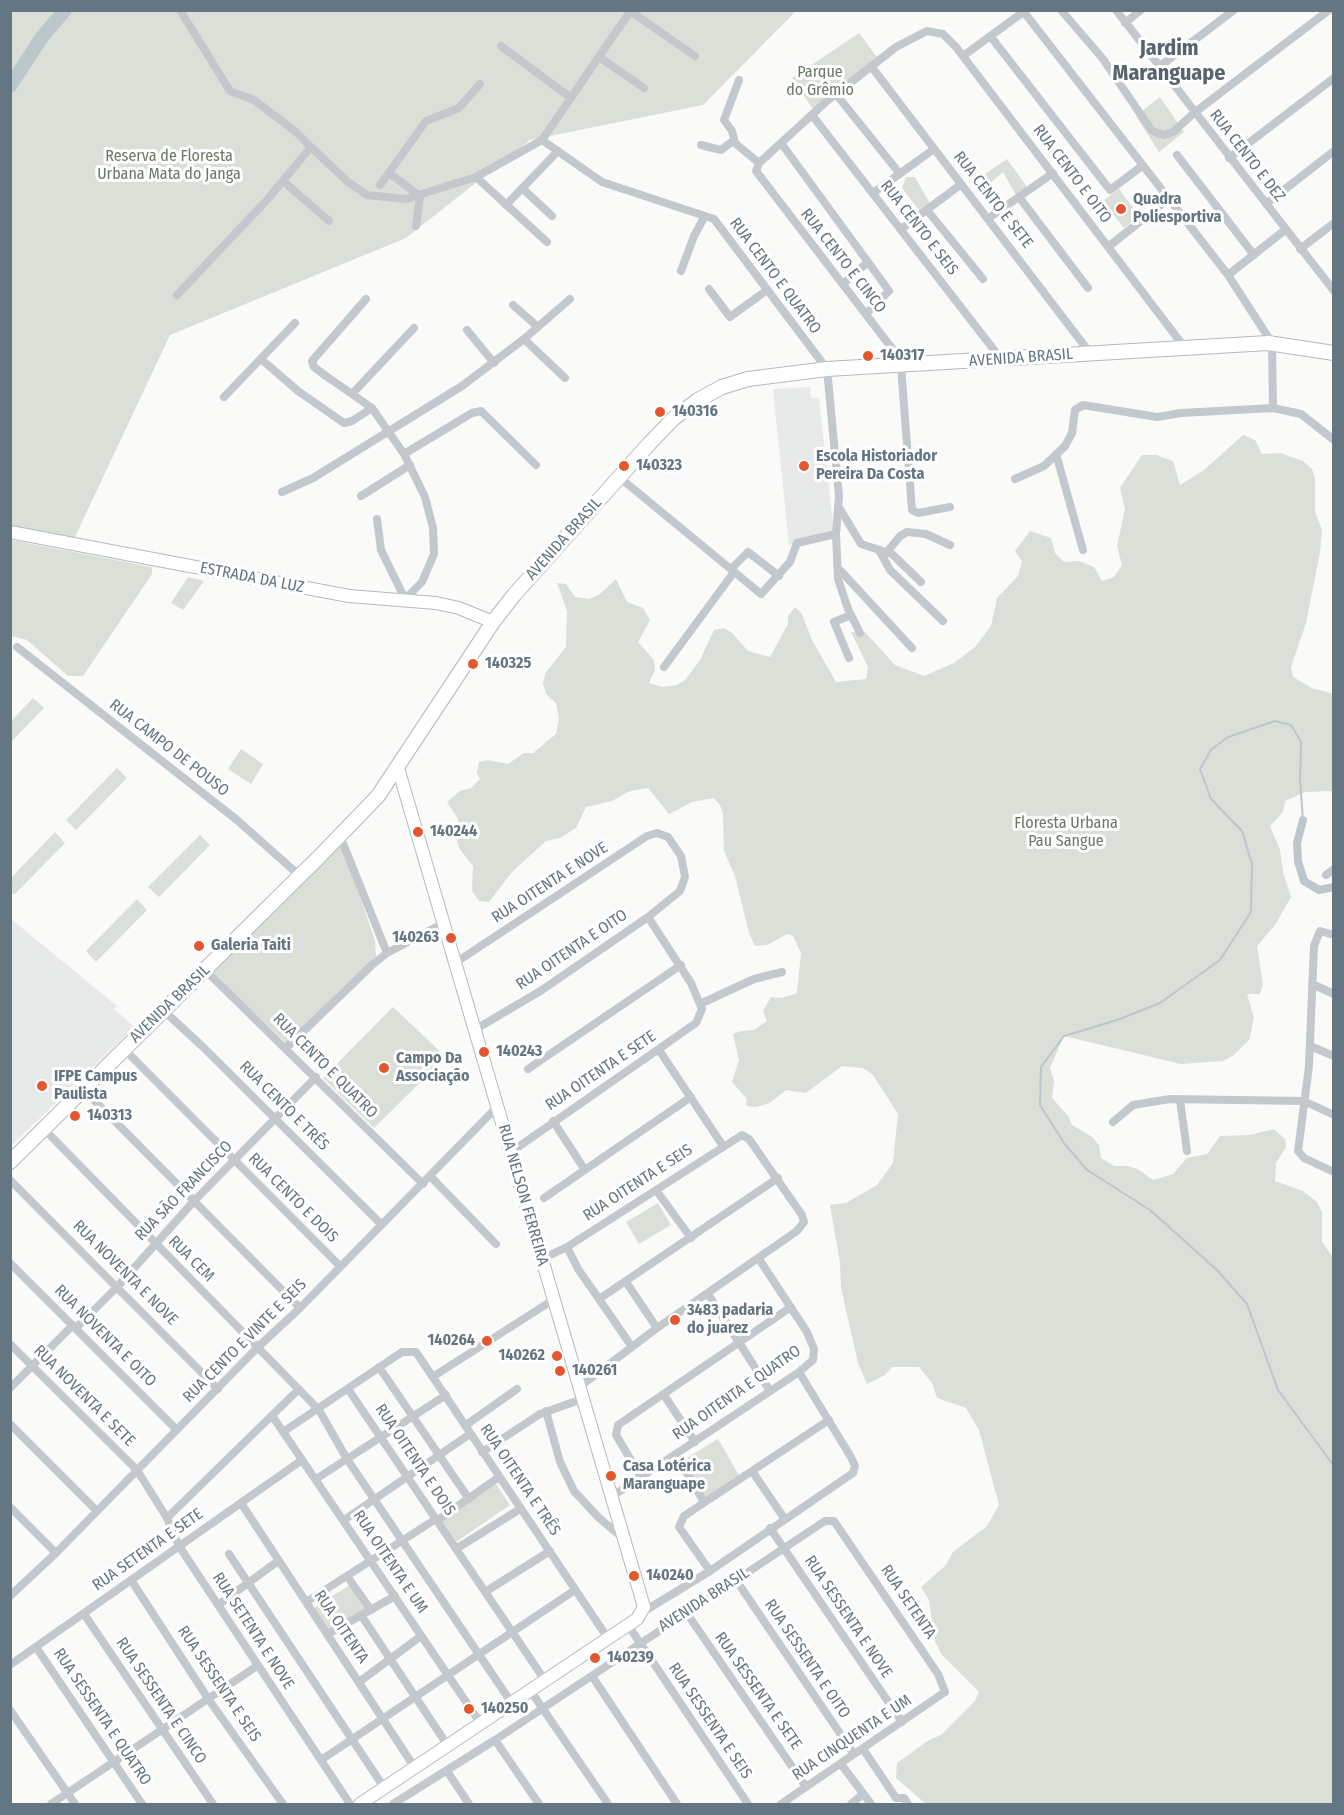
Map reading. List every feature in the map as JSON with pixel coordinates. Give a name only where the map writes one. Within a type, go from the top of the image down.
[{"type":"main road","name":"AVENIDA BRASIL","points":[[10,1162],[378,796],[493,622],[619,477],[674,418],[722,387],[748,379],[827,369],[1090,353],[1272,343],[1334,353]]},
{"type":"main road","name":"ESTRADA DA LUZ","points":[[10,532],[349,596],[405,599],[459,608],[493,622]]},
{"type":"main road","name":"RUA NELSON FERREIRA","points":[[398,768],[642,1599],[636,1619]]},
{"type":"main road","points":[[360,1804],[636,1619]]},
{"type":"street","points":[[180,10],[230,91],[254,100],[296,132],[348,182],[367,195],[406,199],[476,177],[542,140],[631,11],[695,56]]},
{"type":"street","points":[[1061,10],[1103,59],[1152,131],[1164,135],[1173,132],[1194,113],[1329,10]]},
{"type":"street","name":"RUA CENTO E DEZ","points":[[1116,10],[1229,159],[1334,291]]},
{"type":"street","points":[[1125,23],[1141,10]]},
{"type":"street","points":[[1159,67],[1234,10]]},
{"type":"street","points":[[963,56],[1025,11],[1167,200],[1228,275],[1272,343],[1273,408]]},
{"type":"street","name":"RUA CENTO E OITO","points":[[871,66],[909,39],[927,31],[943,34],[963,56],[1185,348]]},
{"type":"street","points":[[991,37],[1110,190],[1142,166]]},
{"type":"street","points":[[501,46],[572,98]]},
{"type":"street","points":[[599,57],[644,88]]},
{"type":"street","points":[[740,80],[724,116],[733,141],[759,163],[871,66]]},
{"type":"street","name":"RUA CENTO E SETE","points":[[871,66],[1090,353]]},
{"type":"street","points":[[1229,159],[1334,78]]},
{"type":"street","points":[[380,185],[426,122],[459,108],[480,84]]},
{"type":"street","points":[[836,94],[900,174]]},
{"type":"street","name":"RUA CENTO E SEIS","points":[[812,115],[1001,360]]},
{"type":"street","name":"RUA CENTO E QUATRO","points":[[542,140],[602,182],[714,219],[827,369]]},
{"type":"street","points":[[701,145],[721,150],[733,141]]},
{"type":"street","points":[[781,143],[890,291],[866,314]]},
{"type":"street","points":[[177,295],[311,147]]},
{"type":"street","points":[[873,193],[934,149]]},
{"type":"street","points":[[506,205],[558,151]]},
{"type":"street","points":[[1266,204],[1334,152]]},
{"type":"street","points":[[1177,155],[1254,255]]},
{"type":"street","name":"RUA CENTO E CINCO","points":[[759,163],[756,171],[759,176],[894,351],[901,366]]},
{"type":"street","points":[[389,173],[420,196]]},
{"type":"street","points":[[989,218],[1053,173]]},
{"type":"street","points":[[476,177],[547,242]]},
{"type":"street","points":[[283,180],[329,221]]},
{"type":"street","points":[[901,229],[960,185]]},
{"type":"street","points":[[522,188],[552,216]]},
{"type":"street","points":[[416,226],[420,196]]},
{"type":"street","points":[[1019,197],[1088,288]]},
{"type":"street","points":[[1108,247],[1167,200]]},
{"type":"street","points":[[927,210],[983,279]]},
{"type":"street","points":[[681,270],[694,236],[705,216]]},
{"type":"street","points":[[1300,249],[1334,223]]},
{"type":"street","points":[[1228,275],[1286,230]]},
{"type":"street","points":[[843,285],[868,262]]},
{"type":"street","points":[[709,288],[730,316],[767,290]]},
{"type":"street","points":[[366,299],[312,361],[315,367],[326,376],[372,408],[389,429],[404,454],[425,497],[435,543],[430,567],[422,582],[405,599],[381,550],[377,519]]},
{"type":"street","points":[[282,492],[312,478],[389,429],[429,407],[494,363],[570,299]]},
{"type":"street","points":[[513,305],[538,327]]},
{"type":"street","points":[[224,397],[295,323]]},
{"type":"street","points":[[352,394],[414,328]]},
{"type":"street","points":[[467,330],[494,363]]},
{"type":"street","points":[[524,339],[565,378]]},
{"type":"street","points":[[261,359],[298,391],[344,423],[352,422],[372,408]]},
{"type":"street","points":[[901,366],[912,510],[918,513],[950,507]]},
{"type":"street","points":[[827,369],[840,509],[836,534],[840,586],[860,633]]},
{"type":"street","points":[[1015,479],[1036,471],[1069,440],[1075,410],[1080,406],[1101,406],[1157,417],[1181,413],[1273,408],[1301,414],[1334,440]]},
{"type":"street","points":[[404,454],[472,413],[481,411],[536,465]]},
{"type":"street","points":[[1056,454],[1083,550]]},
{"type":"street","points":[[361,496],[410,465]]},
{"type":"street","points":[[619,477],[763,594],[792,558],[797,543],[836,534]]},
{"type":"street","points":[[840,509],[861,544],[883,551],[921,582]]},
{"type":"street","points":[[883,551],[907,532],[926,534],[950,545]]},
{"type":"street","points":[[883,551],[890,570],[943,621]]},
{"type":"street","points":[[664,667],[748,552],[778,576]]},
{"type":"street","points":[[839,569],[912,648]]},
{"type":"street","points":[[849,658],[834,622],[851,615]]},
{"type":"street","name":"RUA CAMPO DE POUSO","points":[[17,646],[237,820],[300,876]]},
{"type":"street","name":"RUA OITENTA E NOVE","points":[[455,963],[647,836],[663,834],[681,856],[686,877],[680,891]]},
{"type":"street","points":[[340,836],[387,953]]},
{"type":"street","points":[[1326,875],[1334,868]]},
{"type":"street","name":"RUA OITENTA E OITO","points":[[476,1029],[542,990],[648,917],[680,891]]},
{"type":"street","points":[[648,917],[681,965],[701,1007],[754,979],[782,972]]},
{"type":"street","points":[[286,1047],[387,953],[444,923]]},
{"type":"street","points":[[1329,933],[1318,933],[1314,946],[1310,1046],[1299,1154],[1334,1172]]},
{"type":"street","points":[[528,1069],[681,965]]},
{"type":"street","name":"RUA CENTO E QUATRO","points":[[205,970],[423,1184]]},
{"type":"street","points":[[1312,984],[1334,994]]},
{"type":"street","name":"RUA OITENTA E SETE","points":[[511,1152],[553,1121],[691,1029],[701,1007]]},
{"type":"street","name":"RUA CENTO E TRÊS","points":[[163,1010],[381,1224]]},
{"type":"street","points":[[1310,1046],[1334,1056]]},
{"type":"street","name":"RUA CENTO E DOIS","points":[[123,1049],[340,1266]]},
{"type":"street","points":[[659,1050],[723,1146]]},
{"type":"street","name":"RUA SÃO FRANCISCO","points":[[10,1388],[118,1286],[154,1243],[316,1077]]},
{"type":"street","points":[[82,1088],[300,1308]]},
{"type":"street","points":[[544,1198],[691,1097]]},
{"type":"street","points":[[1180,1100],[1187,1151]]},
{"type":"street","points":[[1113,1122],[1133,1105],[1180,1100],[1304,1101],[1334,1115]]},
{"type":"street","name":"RUA CENTO E VINTE E SEIS","points":[[12,1592],[98,1511],[498,1106]]},
{"type":"street","points":[[553,1121],[585,1170]]},
{"type":"street","name":"RUA CEM","points":[[43,1128],[319,1410],[347,1459],[511,1702]]},
{"type":"street","name":"RUA OITENTA E SEIS","points":[[542,1259],[567,1247],[737,1136],[742,1135],[750,1139],[778,1178]]},
{"type":"street","points":[[430,1176],[496,1244]]},
{"type":"street","points":[[482,1452],[546,1411],[581,1393],[632,1347],[657,1328],[797,1231],[804,1222],[802,1215],[778,1178],[598,1299]]},
{"type":"street","name":"RUA NOVENTA E NOVE","points":[[10,1180],[218,1389]]},
{"type":"street","points":[[656,1190],[691,1238]]},
{"type":"street","points":[[567,1247],[598,1299],[632,1347]]},
{"type":"street","name":"RUA OITENTA E QUATRO","points":[[611,1497],[799,1372],[813,1360],[814,1348],[791,1307],[759,1259]]},
{"type":"street","name":"RUA NOVENTA E OITO","points":[[10,1263],[177,1431]]},
{"type":"street","points":[[626,1282],[657,1328]]},
{"type":"street","points":[[708,1294],[770,1391]]},
{"type":"street","points":[[434,1376],[553,1300]]},
{"type":"street","points":[[641,1477],[615,1431],[618,1425],[791,1307]]},
{"type":"street","name":"RUA NOVENTA E SETE","points":[[10,1344],[137,1470]]},
{"type":"street","name":"RUA OITENTA E TRÊS","points":[[380,1367],[402,1352],[416,1352],[607,1637]]},
{"type":"street","points":[[283,1432],[380,1367],[469,1499]]},
{"type":"street","points":[[636,1619],[710,1571],[784,1518],[848,1478],[855,1469],[851,1457],[799,1372]]},
{"type":"street","points":[[167,1518],[273,1417],[299,1389]]},
{"type":"street","name":"RUA OITENTA E DOIS","points":[[348,1389],[544,1679]]},
{"type":"street","points":[[344,1520],[438,1455],[517,1389]]},
{"type":"street","points":[[316,1479],[446,1395]]},
{"type":"street","points":[[664,1395],[695,1442]]},
{"type":"street","points":[[546,1411],[560,1462],[574,1491],[598,1518],[624,1540]]},
{"type":"street","name":"RUA OITENTA E UM","points":[[273,1417],[481,1724]]},
{"type":"street","points":[[710,1571],[679,1527],[684,1516],[829,1420]]},
{"type":"street","points":[[10,1424],[98,1511]]},
{"type":"street","points":[[676,1455],[705,1502]]},
{"type":"street","name":"RUA SETENTA E SETE","points":[[10,1665],[302,1460]]},
{"type":"street","name":"RUA SETENTA E NOVE","points":[[137,1470],[167,1518],[179,1546],[350,1804]]},
{"type":"street","points":[[752,1471],[784,1518]]},
{"type":"street","points":[[306,1602],[437,1520],[499,1477]]},
{"type":"street","name":"RUA OITENTA","points":[[241,1503],[415,1768]]},
{"type":"street","points":[[10,1507],[56,1553]]},
{"type":"street","points":[[456,1549],[520,1509]]},
{"type":"street","name":"AVENIDA BRASIL","points":[[396,1804],[825,1521],[836,1523]]},
{"type":"street","name":"RUA SETENTA","points":[[836,1523],[944,1683],[945,1692],[940,1698]]},
{"type":"street","name":"RUA SESSENTA E NOVE","points":[[770,1528],[902,1722]]},
{"type":"street","points":[[485,1592],[549,1551]]},
{"type":"street","points":[[229,1554],[385,1789]]},
{"type":"street","points":[[218,1605],[278,1560]]},
{"type":"street","points":[[347,1576],[371,1610]]},
{"type":"street","name":"RUA SESSENTA E SEIS","points":[[131,1580],[209,1700],[283,1804]]},
{"type":"street","name":"RUA SESSENTA E OITO","points":[[736,1580],[854,1754]]},
{"type":"street","points":[[321,1760],[575,1590]]},
{"type":"street","points":[[328,1635],[395,1596]]},
{"type":"street","name":"RUA SESSENTA E SETE","points":[[686,1612],[806,1786]]},
{"type":"street","name":"RUA SESSENTA E CINCO","points":[[84,1614],[213,1804]]},
{"type":"street","points":[[361,1616],[448,1746]]},
{"type":"street","name":"RUA SESSENTA E SEIS","points":[[636,1619],[640,1642],[748,1804]]},
{"type":"street","points":[[359,1682],[421,1636]]},
{"type":"street","name":"RUA SESSENTA E QUATRO","points":[[36,1647],[142,1804]]},
{"type":"street","points":[[51,1804],[257,1666]]},
{"type":"street","points":[[592,1676],[677,1804]]},
{"type":"street","points":[[530,1690],[608,1804]]},
{"type":"street","name":"RUA CINQUENTA E UM","points":[[781,1804],[940,1698]]},
{"type":"street","points":[[10,1710],[75,1804]]},
{"type":"street","points":[[495,1740],[539,1804]]},
{"type":"street","points":[[863,1749],[896,1798],[904,1798],[908,1804]]},
{"type":"street","points":[[841,1764],[871,1804]]},
{"type":"street","points":[[447,1771],[469,1804]]},
{"type":"street","points":[[851,1804],[863,1794]]},
{"type":"shaded area","name":"Escola Historiador Pereira Da Costa","points":[[810,387],[811,398],[819,398],[834,533],[826,537],[789,545],[773,389]]},
{"type":"shaded area","name":"IFPE Campus Paulista","points":[[11,919],[117,1006],[114,1009],[135,1027],[12,1145]]},
{"type":"green space","name":"Reserva de Floresta Urbana Mata do Janga","points":[[10,11],[796,11],[703,105],[530,140],[406,238],[170,335],[73,541],[11,528]]},
{"type":"green space","name":"Parque do Grêmio","points":[[859,33],[879,60],[815,112],[792,78]]},
{"type":"green space","points":[[1160,97],[1184,132],[1159,152],[1136,116]]},
{"type":"green space","points":[[1007,159],[1027,187],[1016,195],[1003,172],[988,185],[982,176]]},
{"type":"green space","points":[[906,177],[915,177],[930,204],[920,211],[902,188]]},
{"type":"green space","name":"Quadra Poliesportiva","points":[[1119,189],[1139,216],[1124,228],[1103,201]]},
{"type":"green space","name":"Floresta Urbana Pau Sangue","points":[[1243,435],[1255,440],[1262,454],[1280,453],[1303,461],[1312,469],[1315,478],[1315,512],[1322,530],[1320,552],[1306,623],[1291,667],[1293,677],[1312,688],[1333,694],[1333,788],[1332,791],[1305,792],[1285,801],[1283,812],[1270,826],[1280,850],[1283,872],[1291,897],[1275,925],[1257,946],[1263,984],[1260,994],[1247,994],[1254,1018],[1249,1040],[1234,1055],[1223,1061],[1181,1064],[1064,1036],[1050,1068],[1054,1081],[1052,1098],[1068,1116],[1072,1125],[1092,1137],[1099,1145],[1101,1158],[1114,1166],[1138,1169],[1153,1180],[1173,1174],[1187,1158],[1207,1154],[1220,1136],[1250,1135],[1274,1129],[1285,1139],[1286,1147],[1276,1163],[1275,1181],[1303,1191],[1317,1202],[1322,1212],[1322,1242],[1334,1259],[1333,1804],[926,1804],[896,1778],[897,1763],[929,1740],[941,1735],[975,1701],[979,1692],[942,1655],[935,1641],[929,1600],[921,1587],[946,1565],[953,1552],[987,1526],[999,1505],[979,1430],[966,1408],[937,1398],[932,1383],[919,1367],[892,1367],[885,1375],[867,1384],[858,1363],[841,1288],[840,1263],[830,1205],[846,1203],[877,1185],[893,1163],[898,1114],[873,1075],[863,1068],[842,1066],[806,1093],[786,1090],[770,1103],[756,1107],[746,1106],[747,1099],[732,1082],[739,1060],[733,1034],[754,1030],[767,1021],[763,1011],[771,997],[782,998],[797,993],[801,953],[793,936],[787,934],[767,945],[755,946],[749,933],[735,876],[724,851],[723,813],[714,798],[692,802],[669,814],[648,788],[630,791],[612,801],[586,807],[576,828],[560,838],[546,841],[512,872],[489,902],[479,901],[472,891],[473,866],[459,848],[455,834],[459,825],[457,817],[447,802],[460,791],[471,788],[480,779],[477,773],[479,762],[488,760],[508,764],[524,753],[533,753],[556,734],[559,719],[556,703],[546,694],[543,683],[546,672],[566,647],[567,611],[557,583],[566,584],[575,597],[589,599],[600,594],[616,579],[627,602],[643,608],[650,620],[638,642],[654,660],[655,670],[649,683],[662,687],[677,685],[686,679],[700,660],[714,630],[724,628],[732,633],[748,651],[770,657],[788,624],[788,616],[795,607],[802,614],[812,640],[836,682],[866,679],[868,667],[851,632],[864,631],[895,665],[924,676],[954,663],[975,647],[991,626],[997,598],[1018,576],[1022,561],[1015,551],[1030,531],[1051,538],[1055,553],[1064,562],[1079,561],[1094,567],[1102,581],[1114,577],[1122,565],[1117,546],[1125,509],[1120,488],[1142,455],[1156,455],[1173,461],[1180,485],[1204,470]]},
{"type":"green space","points":[[11,540],[152,567],[152,574],[83,676],[68,676],[27,640],[11,636]]},
{"type":"green space","points":[[188,577],[204,581],[183,610],[171,603]]},
{"type":"green space","points":[[33,698],[44,708],[11,742],[11,721]]},
{"type":"green space","points":[[241,749],[263,764],[251,784],[228,769]]},
{"type":"green space","points":[[117,768],[127,778],[76,830],[66,820]]},
{"type":"green space","points":[[55,832],[65,843],[14,895],[11,891],[11,878]]},
{"type":"green space","points":[[200,835],[210,845],[159,897],[148,887]]},
{"type":"green space","points":[[342,843],[375,941],[376,957],[286,1043],[211,972]]},
{"type":"green space","points":[[137,899],[147,910],[96,962],[86,951]]},
{"type":"green space","name":"Campo Da Associação","points":[[393,1007],[446,1057],[374,1128],[323,1078]]},
{"type":"green space","points":[[658,1203],[671,1225],[639,1244],[626,1222]]},
{"type":"green space","points":[[718,1439],[740,1477],[705,1501],[682,1461]]},
{"type":"green space","points":[[496,1484],[510,1505],[456,1542],[442,1521]]},
{"type":"green space","points":[[351,1584],[369,1609],[328,1633],[313,1609]]},
{"type":"waterway","points":[[10,86],[42,37],[65,10]]},
{"type":"waterway","points":[[1303,820],[1300,780],[1301,742],[1291,725],[1275,721],[1228,737],[1211,750],[1200,769],[1211,799],[1242,831],[1252,864],[1251,912],[1220,960],[1160,1003],[1117,1020],[1064,1036],[1041,1067],[1040,1105],[1064,1143],[1087,1170],[1150,1210],[1217,1270],[1247,1304],[1278,1390],[1334,1466]]},
{"type":"waterway","points":[[1303,820],[1297,843],[1298,861],[1304,881],[1319,890],[1334,887]]},
{"type":"place","name":"Quadra Poliesportiva","points":[[1121,209]]},
{"type":"place","name":"140317","points":[[868,356]]},
{"type":"place","name":"140316","points":[[660,412]]},
{"type":"place","name":"140323","points":[[624,466]]},
{"type":"place","name":"Escola Historiador Pereira Da Costa","points":[[804,466]]},
{"type":"place","name":"140325","points":[[473,664]]},
{"type":"place","name":"140244","points":[[418,832]]},
{"type":"place","name":"140263","points":[[451,938]]},
{"type":"place","name":"Galeria Taiti","points":[[199,946]]},
{"type":"place","name":"140243","points":[[484,1052]]},
{"type":"place","name":"Campo Da Associação","points":[[384,1068]]},
{"type":"place","name":"IFPE Campus Paulista","points":[[42,1086]]},
{"type":"place","name":"140313","points":[[75,1116]]},
{"type":"place","name":"3483 padaria do juarez","points":[[675,1320]]},
{"type":"place","name":"140264","points":[[487,1341]]},
{"type":"place","name":"140262","points":[[557,1356]]},
{"type":"place","name":"140261","points":[[560,1371]]},
{"type":"place","name":"Casa Lotérica Maranguape","points":[[611,1476]]},
{"type":"place","name":"140240","points":[[634,1576]]},
{"type":"place","name":"140239","points":[[595,1658]]},
{"type":"place","name":"140250","points":[[469,1709]]},
{"type":"district","name":"Jardim Maranguape","points":[[1169,62]]}]
